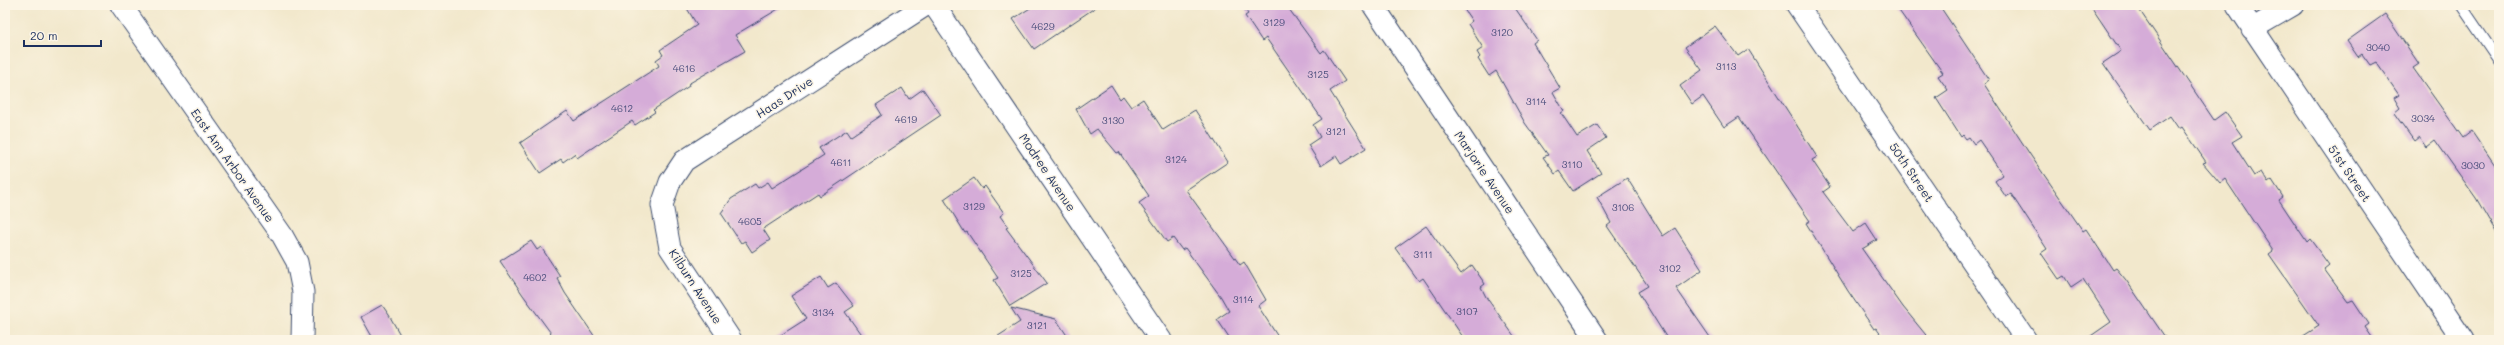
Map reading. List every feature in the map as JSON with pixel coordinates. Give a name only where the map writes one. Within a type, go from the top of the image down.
[{"type":"street","name":"East Ann Arbor Avenue","points":[[121,5],[290,249],[297,262],[302,292],[302,340]]},
{"type":"street","name":"Haas Drive","points":[[662,205],[670,182],[684,161],[926,5]]},
{"type":"street","name":"Modree Avenue","points":[[934,5],[1161,340]]},
{"type":"street","name":"Marjorie Avenue","points":[[1374,5],[1597,340]]},
{"type":"street","name":"50th Street","points":[[1797,5],[2026,340]]},
{"type":"street","name":"51st Street","points":[[2237,5],[2463,340]]},
{"type":"street","points":[[2252,29],[2293,5]]},
{"type":"street","name":"Kilburn Avenue","points":[[662,205],[670,248],[731,340]]},
{"type":"lane","points":[[2461,5],[2499,61]]},
{"type":"building","points":[[685,5],[785,5],[735,35],[745,51],[688,84],[689,86],[653,110],[655,112],[635,125],[632,121],[577,158],[574,154],[563,162],[561,159],[540,173],[520,143],[567,111],[574,121],[659,66],[656,60],[663,55],[660,50],[697,25]]},
{"type":"building","points":[[1035,5],[1099,5],[1034,49],[1013,19]]},
{"type":"building","points":[[1242,5],[1286,5],[1321,53],[1324,50],[1345,81],[1330,91],[1366,148],[1341,164],[1336,156],[1321,166],[1308,145],[1320,137],[1313,125],[1322,119],[1266,38],[1262,41],[1245,16],[1248,14]]},
{"type":"building","points":[[1461,5],[1513,5],[1537,40],[1533,43],[1560,88],[1553,92],[1564,111],[1561,113],[1577,137],[1597,125],[1606,138],[1587,151],[1601,173],[1573,191],[1559,171],[1555,174],[1543,157],[1548,155],[1525,123],[1496,71],[1489,76],[1478,59],[1480,57],[1477,52],[1483,48],[1468,24],[1472,21]]},
{"type":"building","points":[[1895,5],[1939,5],[1989,80],[1984,84],[2031,156],[2083,231],[2086,229],[2113,270],[2116,268],[2126,280],[2167,340],[2085,340],[2111,322],[2083,279],[2071,287],[2064,276],[2059,279],[2041,253],[2047,249],[2011,194],[2006,197],[1995,181],[2003,175],[1979,140],[1974,144],[1969,137],[1966,139],[1963,135],[1961,137],[1936,98],[1948,90],[1938,76],[1943,73]]},
{"type":"building","points":[[2090,5],[2136,5],[2214,120],[2225,112],[2242,136],[2232,142],[2254,176],[2261,172],[2268,183],[2272,180],[2283,197],[2279,200],[2307,242],[2310,239],[2329,265],[2324,269],[2348,302],[2353,300],[2369,324],[2365,327],[2374,340],[2297,340],[2319,326],[2269,254],[2273,251],[2225,179],[2220,183],[2203,163],[2206,162],[2182,127],[2179,129],[2170,116],[2150,130],[2103,63],[2121,51]]},
{"type":"building","points":[[2385,14],[2419,64],[2413,68],[2463,138],[2472,131],[2499,171],[2499,237],[2476,198],[2435,140],[2426,147],[2419,137],[2414,141],[2394,113],[2400,108],[2394,98],[2399,95],[2376,62],[2370,65],[2362,54],[2358,57],[2347,41]]},
{"type":"building","points":[[1715,26],[1738,56],[1748,49],[1817,157],[1812,160],[1830,187],[1823,192],[1853,232],[1866,223],[1877,240],[1862,249],[1903,307],[1930,340],[1885,340],[1876,328],[1874,329],[1848,291],[1806,223],[1810,221],[1739,117],[1724,127],[1703,96],[1692,104],[1680,86],[1702,70],[1685,47]]},
{"type":"building","points":[[1111,85],[1120,99],[1123,96],[1131,107],[1143,99],[1163,130],[1195,110],[1228,162],[1186,190],[1240,265],[1244,262],[1266,300],[1258,306],[1280,340],[1231,340],[1217,319],[1229,311],[1221,297],[1185,248],[1182,250],[1173,238],[1167,242],[1139,203],[1149,196],[1119,152],[1117,153],[1097,129],[1090,134],[1076,109]]},
{"type":"building","points":[[902,88],[909,99],[923,89],[941,115],[820,196],[818,193],[763,229],[770,240],[752,252],[745,241],[741,243],[721,213],[731,199],[755,184],[758,188],[768,182],[772,188],[824,155],[819,148],[847,130],[851,136],[882,115],[876,105]]},
{"type":"building","points":[[974,178],[982,189],[985,186],[1004,213],[1000,216],[1008,227],[1006,228],[1047,283],[1010,306],[994,280],[998,278],[967,232],[965,233],[944,199]]},
{"type":"building","points":[[1627,178],[1663,236],[1675,228],[1702,270],[1676,288],[1712,340],[1668,340],[1638,292],[1648,286],[1607,226],[1611,223],[1597,197]]},
{"type":"building","points":[[1426,226],[1461,274],[1472,265],[1485,284],[1481,287],[1486,297],[1517,340],[1465,340],[1423,278],[1419,281],[1395,248]]},
{"type":"building","points":[[531,241],[537,250],[541,247],[560,276],[557,278],[565,293],[597,340],[556,340],[500,261]]},
{"type":"building","points":[[821,277],[828,288],[836,283],[854,306],[845,312],[865,340],[773,340],[806,319],[791,296]]},
{"type":"building","points":[[382,305],[403,340],[374,340],[361,317]]},
{"type":"building","points":[[1011,308],[1056,319],[1070,340],[992,340],[1020,322]]}]
